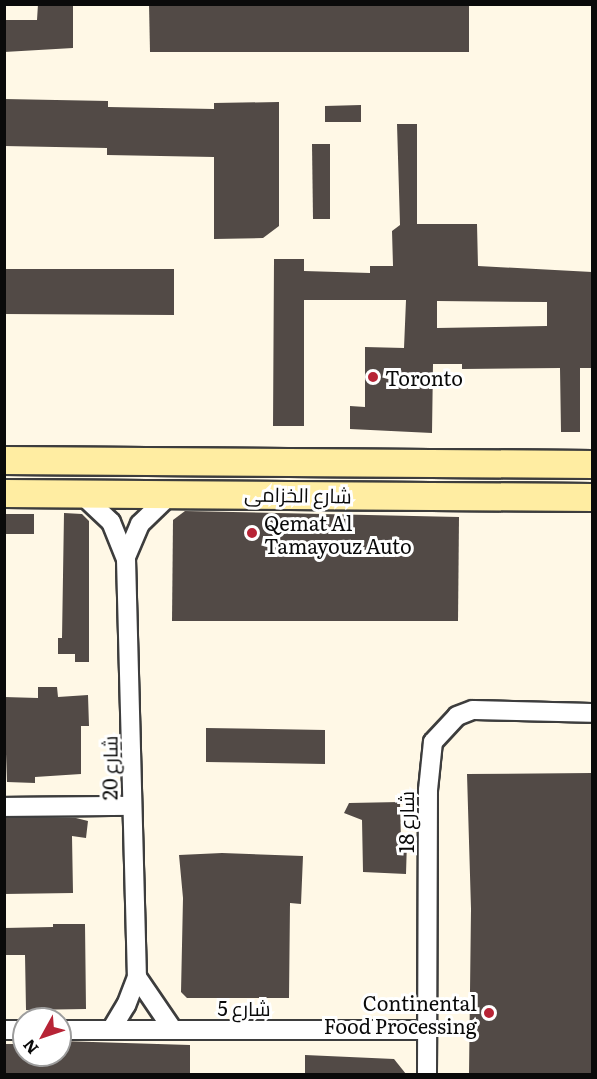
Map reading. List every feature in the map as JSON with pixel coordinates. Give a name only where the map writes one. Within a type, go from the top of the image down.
[{"type":"street","name":"شارع الخزامى","points":[[4,460],[592,464]]},
{"type":"street","name":"شارع 20","points":[[79,492],[111,522],[126,559],[137,978],[126,1005],[111,1030]]},
{"type":"street","name":"شارع الخزامى","points":[[4,493],[592,497]]},
{"type":"street","name":"شارع 20","points":[[126,559],[140,524],[172,493]]},
{"type":"street","name":"شارع 18","points":[[427,1074],[428,790],[433,742],[443,727],[473,710],[592,713]]},
{"type":"street","points":[[4,807],[131,806]]},
{"type":"street","points":[[137,978],[173,1030]]},
{"type":"street","name":"شارع 5","points":[[72,1030],[427,1030]]},
{"type":"building","points":[[38,4],[73,4],[73,48],[4,52],[4,20],[37,20]]},
{"type":"building","points":[[149,4],[469,4],[469,52],[150,52]]},
{"type":"building","points":[[4,99],[108,101],[108,107],[214,109],[214,103],[279,102],[279,226],[263,238],[214,239],[214,157],[107,155],[107,148],[4,146]]},
{"type":"building","points":[[361,105],[361,122],[325,122],[325,106]]},
{"type":"building","points":[[397,124],[417,124],[417,224],[477,224],[478,266],[592,272],[592,368],[580,368],[580,432],[561,432],[560,368],[462,369],[462,364],[433,364],[432,433],[350,429],[350,406],[365,407],[365,347],[404,348],[406,300],[304,300],[304,426],[273,426],[274,259],[304,259],[304,271],[370,273],[370,266],[393,266],[392,231],[400,225]],"holes":[[[437,301],[547,302],[547,326],[437,328]]]},
{"type":"building","points":[[312,144],[330,144],[330,219],[313,219]]},
{"type":"building","points":[[4,269],[174,269],[174,315],[4,314]]},
{"type":"building","points":[[185,511],[459,517],[458,621],[172,621],[173,520]]},
{"type":"building","points":[[64,513],[82,514],[89,521],[89,662],[75,662],[75,654],[58,654],[58,638],[62,638]]},
{"type":"building","points":[[4,514],[34,514],[34,534],[4,534]]},
{"type":"building","points":[[38,687],[57,687],[58,697],[88,695],[89,726],[81,726],[81,774],[35,777],[35,783],[7,782],[4,697],[38,698]]},
{"type":"building","points":[[206,728],[325,730],[325,764],[206,762]]},
{"type":"building","points":[[592,773],[592,1074],[469,1074],[471,909],[467,774]]},
{"type":"building","points":[[400,802],[401,841],[407,841],[406,874],[363,872],[362,820],[344,813],[349,803]]},
{"type":"building","points":[[4,818],[76,818],[88,821],[86,838],[72,836],[73,893],[4,894]]},
{"type":"building","points":[[222,853],[303,856],[301,904],[290,903],[289,998],[187,998],[181,992],[183,898],[179,855]]},
{"type":"building","points":[[53,924],[85,924],[86,1009],[26,1007],[25,955],[4,955],[4,928],[53,927]]},
{"type":"building","points":[[72,1041],[190,1045],[190,1074],[4,1074],[4,1044],[12,1044],[12,1067],[72,1067]]},
{"type":"building","points":[[305,1055],[394,1059],[406,1074],[305,1074]]},
{"type":"place","name":"Toronto","points":[[373,377]]},
{"type":"place","name":"Qemat Al Tamayouz Auto","points":[[252,533]]},
{"type":"place","name":"Continental Food Processing","points":[[489,1013]]}]
